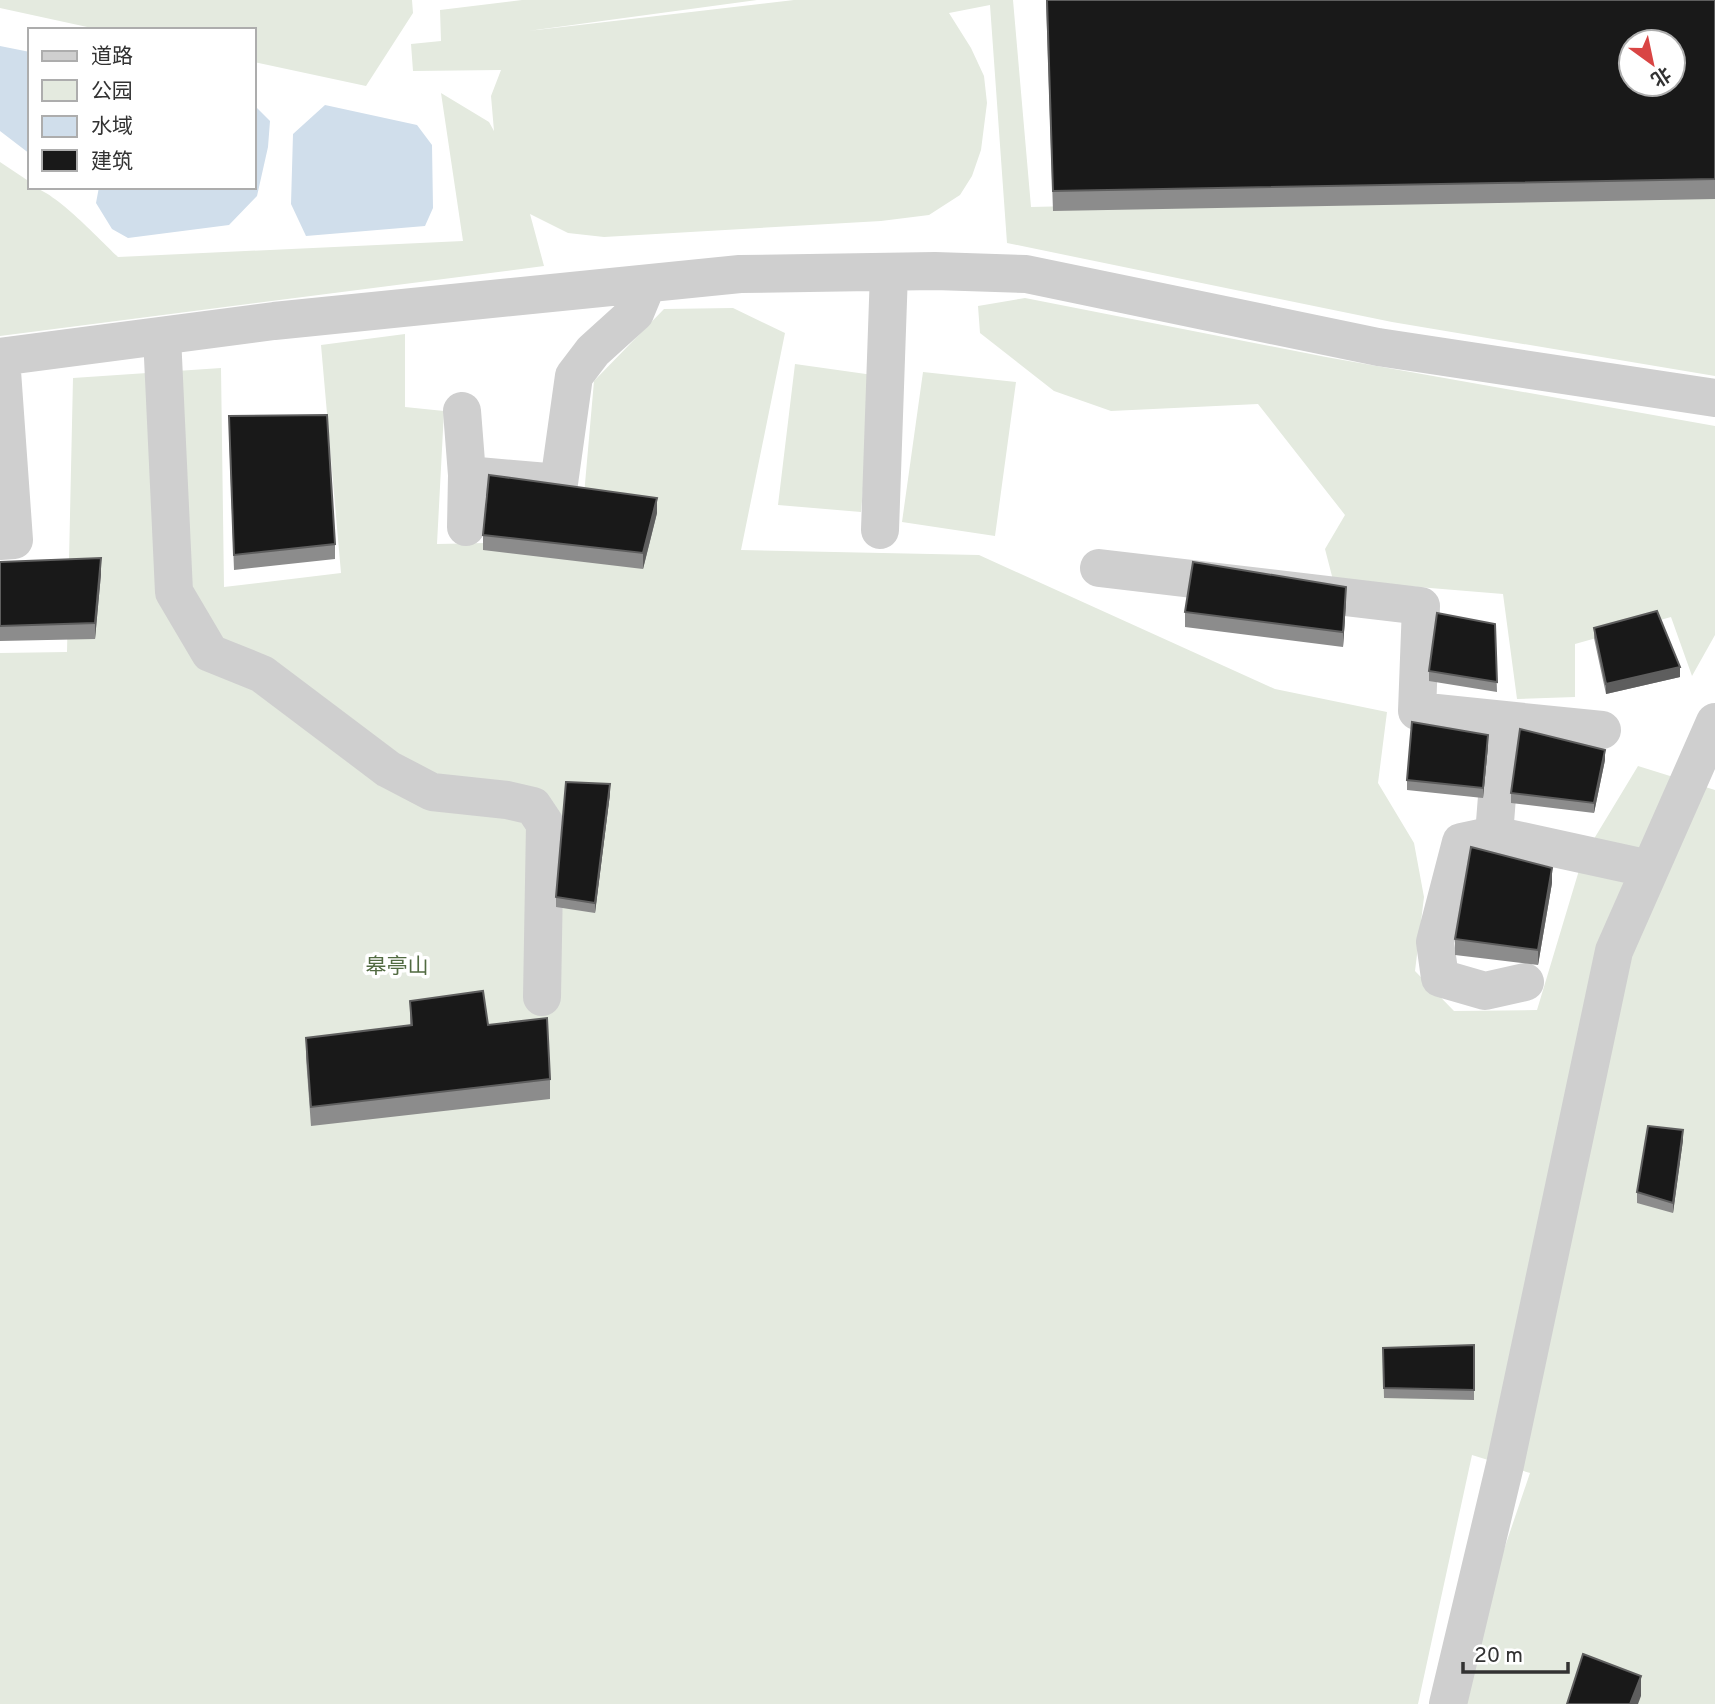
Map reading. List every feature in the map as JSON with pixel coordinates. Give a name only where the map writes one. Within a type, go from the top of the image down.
[{"type":"street","points":[[880,530],[889,272]]},
{"type":"street","points":[[0,541],[14,540],[0,357],[274,321],[740,274],[1026,274],[1378,347],[1715,398]]},
{"type":"street","points":[[467,475],[559,483],[573,376],[593,351],[635,313],[647,284]]},
{"type":"street","points":[[162,336],[174,592],[210,653],[262,674],[388,769],[432,792],[507,800],[533,806],[545,824],[542,997]]},
{"type":"street","points":[[462,411],[467,475],[466,527]]},
{"type":"street","points":[[1099,568],[1422,606],[1417,711],[1602,730]]},
{"type":"street","points":[[1494,835],[1503,720]]},
{"type":"street","points":[[1448,1704],[1505,1465],[1614,951],[1715,722]]},
{"type":"street","points":[[1525,982],[1485,991],[1440,978],[1435,942],[1461,842],[1494,835],[1650,869]]},
{"type":"green space","points":[[0,0],[412,0],[413,13],[366,86],[256,62],[256,28],[92,28],[0,8]]},
{"type":"green space","points":[[522,0],[757,0],[528,31],[794,0],[1013,0],[1031,207],[1715,191],[1715,376],[1392,322],[1007,243],[990,5],[949,13],[971,48],[984,76],[987,103],[981,150],[972,176],[960,195],[929,215],[881,221],[604,237],[568,233],[530,214],[544,266],[0,336],[0,162],[28,181],[28,189],[39,189],[63,205],[118,257],[463,241],[441,93],[489,122],[494,131],[491,96],[501,70],[413,71],[411,44],[441,41],[440,10]]},
{"type":"green space","points":[[1025,298],[1326,357],[1715,426],[1715,635],[1692,676],[1671,617],[1575,644],[1575,697],[1517,699],[1503,594],[1333,580],[1325,549],[1345,515],[1258,404],[1111,411],[1054,391],[980,333],[978,306]]},
{"type":"green space","name":"皋亭山","points":[[733,308],[785,333],[741,550],[979,555],[1275,689],[1387,712],[1378,783],[1414,843],[1424,897],[1415,971],[1454,1011],[1537,1010],[1583,857],[1638,766],[1715,790],[1715,1704],[1465,1704],[1480,1620],[1530,1473],[1472,1455],[1418,1704],[0,1704],[0,653],[67,652],[73,378],[221,368],[224,587],[341,573],[321,345],[405,334],[405,407],[444,411],[437,544],[580,541],[594,381],[664,309]]},
{"type":"green space","points":[[795,364],[873,375],[861,512],[778,505]]},
{"type":"green space","points":[[923,372],[1016,382],[995,536],[902,522]]},
{"type":"water","points":[[0,46],[28,52],[28,152],[0,131]]},
{"type":"water","points":[[325,105],[417,125],[432,145],[433,208],[425,226],[306,236],[291,204],[293,134]]},
{"type":"water","points":[[256,107],[270,121],[268,147],[257,196],[229,225],[128,238],[112,229],[96,203],[99,189],[256,189]]},
{"type":"building","points":[[1047,0],[1715,0],[1715,179],[1053,191]]},
{"type":"building","points":[[327,415],[335,544],[234,555],[229,416]]},
{"type":"building","points":[[489,475],[657,498],[643,553],[483,535]]},
{"type":"building","points":[[101,558],[95,623],[0,626],[0,562]]},
{"type":"building","points":[[1193,562],[1346,587],[1343,632],[1185,612]]},
{"type":"building","points":[[1657,611],[1680,667],[1606,684],[1594,628]]},
{"type":"building","points":[[1437,613],[1495,624],[1497,682],[1429,671]]},
{"type":"building","points":[[1412,722],[1488,735],[1483,788],[1407,780]]},
{"type":"building","points":[[1520,729],[1605,750],[1594,803],[1511,793]]},
{"type":"building","points":[[566,782],[610,784],[595,903],[556,897]]},
{"type":"building","points":[[1471,847],[1552,868],[1538,950],[1455,939]]},
{"type":"building","points":[[483,991],[488,1025],[547,1018],[550,1079],[311,1107],[306,1038],[412,1025],[410,1001]]},
{"type":"building","points":[[1648,1126],[1683,1130],[1673,1203],[1637,1192]]},
{"type":"building","points":[[1474,1345],[1474,1390],[1384,1388],[1383,1348]]},
{"type":"building","points":[[1583,1654],[1641,1676],[1630,1704],[1567,1704]]}]
